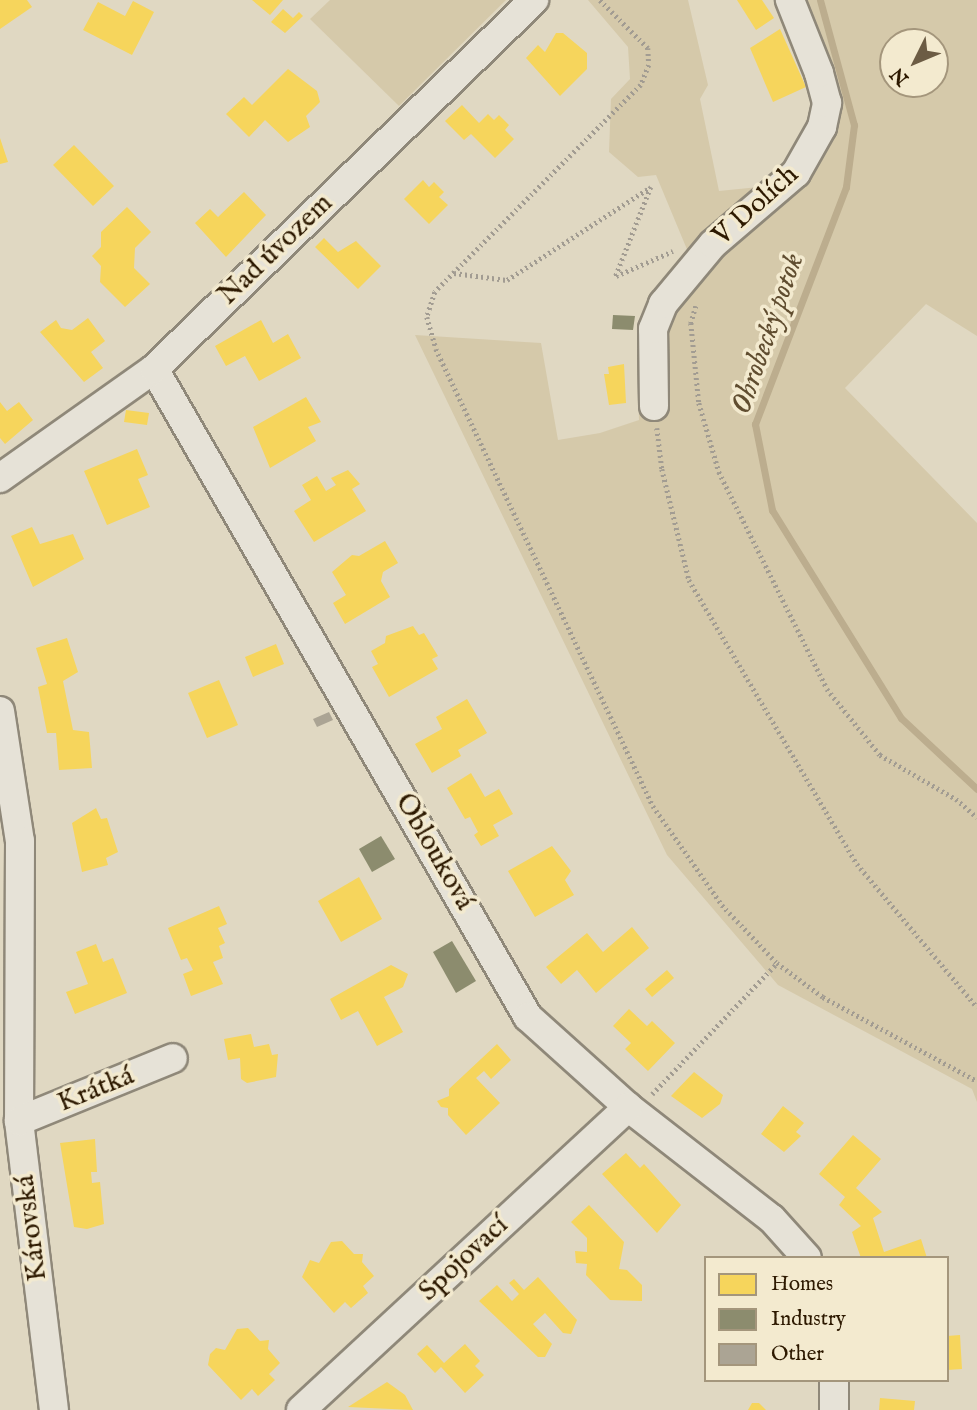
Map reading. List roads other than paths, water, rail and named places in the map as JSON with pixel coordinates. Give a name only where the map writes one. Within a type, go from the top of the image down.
[{"type":"street","name":"Nad úvozem","points":[[0,478],[154,369],[534,0]]},
{"type":"street","name":"V Dolích","points":[[654,406],[653,329],[663,304],[713,244],[796,173],[822,127],[827,103],[819,73],[790,0]]},
{"type":"street","name":"Oblouková","points":[[154,369],[528,1017],[631,1110],[772,1219],[805,1256]]},
{"type":"street","name":"Károvská","points":[[0,711],[20,841],[19,1121],[54,1410]]},
{"type":"street","name":"Krátká","points":[[19,1121],[173,1058]]},
{"type":"street","name":"Spojovací","points":[[301,1410],[631,1110]]},
{"type":"street","points":[[834,1382],[834,1410]]},
{"type":"waterway","name":"Ohrobecký potok","points":[[820,0],[854,125],[846,187],[755,424],[772,510],[901,718],[977,789]]}]
